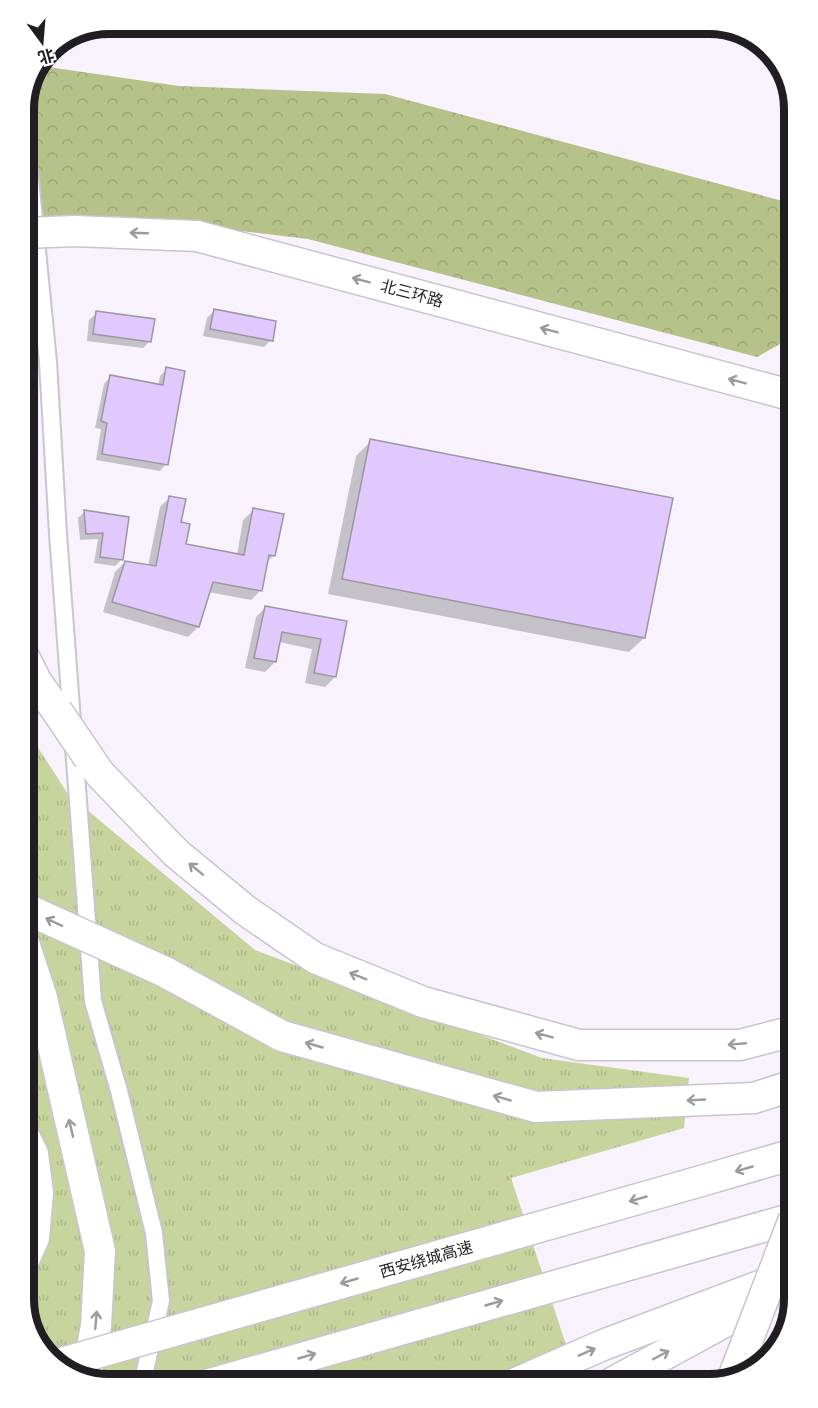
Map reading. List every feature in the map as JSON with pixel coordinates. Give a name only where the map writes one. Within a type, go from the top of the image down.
[{"type":"highway","name":"北三环路","points":[[35,233],[75,231],[197,236],[784,393]]},
{"type":"highway","points":[[35,678],[100,774],[176,853],[245,910],[315,958],[423,1002],[579,1045],[740,1045],[784,1034]]},
{"type":"highway","points":[[34,913],[165,972],[282,1036],[536,1107],[754,1098],[784,1088]]},
{"type":"highway","points":[[34,974],[42,998],[100,1251],[96,1326],[87,1370]]},
{"type":"highway","name":"西安绕城高速","points":[[69,1362],[784,1157]]},
{"type":"highway","points":[[34,1162],[38,1192],[34,1237]]},
{"type":"highway","points":[[248,1373],[784,1221]]},
{"type":"highway","points":[[737,1368],[784,1244]]},
{"type":"highway","points":[[537,1374],[603,1345],[784,1277]]},
{"type":"highway","points":[[629,1374],[784,1290]]},
{"type":"street","points":[[35,228],[48,362],[59,545],[93,1001],[119,1091],[154,1233],[159,1278],[161,1301],[145,1373]]},
{"type":"green space","points":[[72,70],[179,86],[385,94],[784,201],[784,342],[757,357],[308,239],[114,216],[35,217],[35,105],[40,81],[45,72]]},
{"type":"green space","points":[[34,742],[68,794],[255,950],[542,1058],[689,1078],[684,1128],[511,1178],[576,1374],[105,1373],[85,1370],[60,1355],[42,1332],[34,1299]]},
{"type":"building","points":[[214,309],[276,321],[273,341],[210,329]]},
{"type":"building","points":[[96,311],[155,319],[151,342],[93,334]]},
{"type":"building","points":[[166,367],[185,371],[168,465],[102,454],[107,423],[101,421],[110,375],[163,385]]},
{"type":"building","points":[[370,439],[673,498],[645,638],[342,579]]},
{"type":"building","points":[[169,496],[186,499],[181,522],[190,524],[186,544],[244,555],[253,508],[284,514],[275,556],[269,555],[262,591],[213,582],[199,627],[112,602],[125,561],[156,566]]},
{"type":"building","points":[[84,510],[129,517],[123,560],[100,557],[103,533],[86,534]]},
{"type":"building","points":[[265,606],[347,621],[336,677],[314,673],[321,639],[282,632],[276,662],[254,658]]}]
